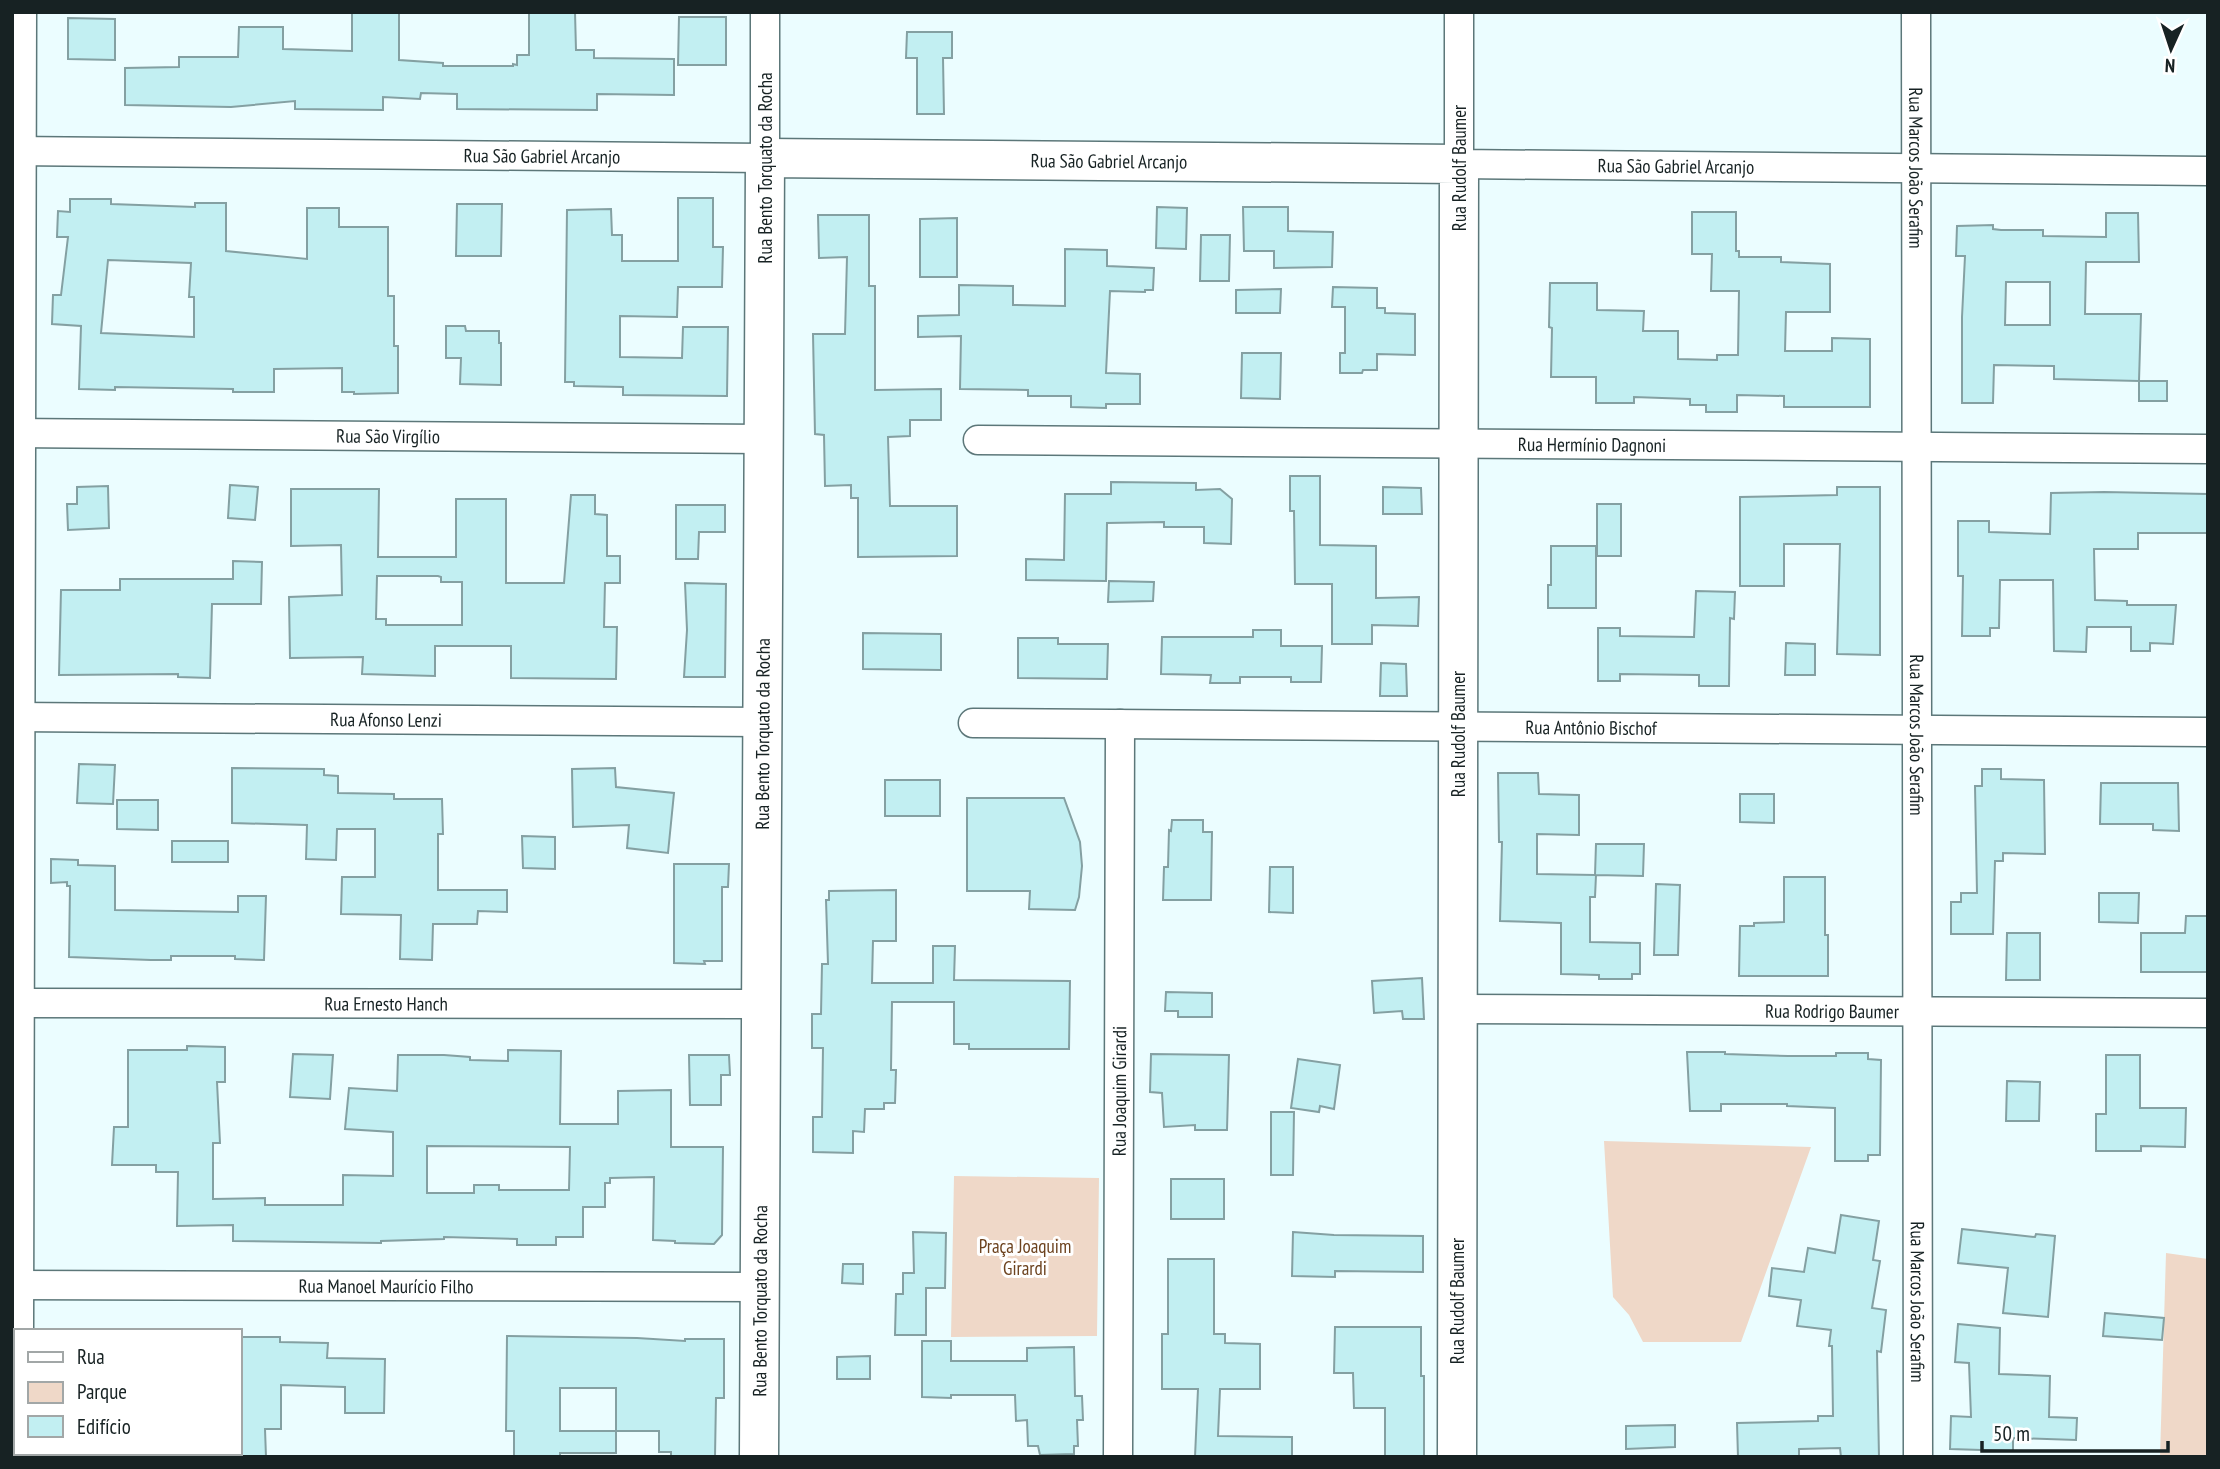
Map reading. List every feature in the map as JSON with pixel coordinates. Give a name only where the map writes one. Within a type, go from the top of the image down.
[{"type":"street","points":[[19,1329],[16,1285],[17,151],[22,12]]},
{"type":"street","name":"Rua Bento Torquato da Rocha","points":[[759,1457],[765,12]]},
{"type":"street","name":"Rua Rudolf Baumer","points":[[1457,1457],[1459,12]]},
{"type":"street","name":"Rua Marcos João Serafim","points":[[1916,12],[1918,1457]]},
{"type":"street","name":"Rua São Gabriel Arcanjo","points":[[17,151],[2208,171]]},
{"type":"street","name":"Rua São Virgílio","points":[[17,433],[764,439]]},
{"type":"street","name":"Rua Hermínio Dagnoni","points":[[978,440],[2208,449]]},
{"type":"street","name":"Rua Afonso Lenzi","points":[[16,717],[762,722]]},
{"type":"street","name":"Rua Antônio Bischof","points":[[972,723],[2208,732]]},
{"type":"street","name":"Rua Joaquim Girardi","points":[[1118,1457],[1120,724]]},
{"type":"street","name":"Rua Ernesto Hanch","points":[[16,1003],[761,1004]]},
{"type":"street","name":"Rua Rodrigo Baumer","points":[[1458,1009],[2208,1013]]},
{"type":"street","name":"Rua Manoel Maurício Filho","points":[[16,1285],[760,1287]]},
{"type":"green space","points":[[1604,1141],[1811,1147],[1741,1342],[1643,1342],[1629,1315],[1613,1297]]},
{"type":"green space","name":"Praça Joaquim Girardi","points":[[954,1176],[1099,1178],[1097,1336],[951,1337]]},
{"type":"green space","points":[[2166,1253],[2208,1259],[2208,1457],[2160,1457]]},
{"type":"building","points":[[352,12],[399,12],[399,60],[443,63],[443,66],[513,66],[517,65],[517,55],[529,55],[529,12],[575,12],[576,50],[594,50],[594,58],[674,59],[674,95],[597,94],[597,110],[457,109],[457,94],[421,93],[420,99],[383,97],[383,110],[295,109],[295,101],[231,107],[125,105],[125,68],[179,67],[179,57],[238,57],[239,27],[283,27],[283,49],[352,51]]},
{"type":"building","points":[[679,17],[726,17],[726,65],[678,65]]},
{"type":"building","points":[[68,18],[115,19],[115,60],[68,59]]},
{"type":"building","points":[[907,32],[952,32],[952,58],[943,58],[944,114],[917,114],[917,58],[906,58]]},
{"type":"building","points":[[678,198],[713,198],[713,247],[723,247],[722,287],[678,287],[677,317],[620,316],[620,357],[682,358],[683,327],[728,327],[727,396],[623,395],[623,387],[574,386],[574,382],[565,382],[567,210],[611,209],[612,235],[622,235],[622,261],[678,261]]},
{"type":"building","points":[[70,199],[111,199],[111,204],[195,207],[195,203],[226,203],[226,251],[307,259],[307,208],[339,208],[339,227],[388,227],[388,296],[394,296],[398,393],[342,392],[342,368],[274,369],[274,392],[115,387],[115,390],[79,389],[81,326],[52,324],[53,295],[61,295],[68,237],[57,237],[58,211],[70,212]],"holes":[[[108,260],[191,263],[189,297],[194,297],[194,337],[101,333]]]},
{"type":"building","points":[[457,204],[502,204],[501,256],[456,256]]},
{"type":"building","points":[[1157,207],[1187,208],[1186,249],[1156,248]]},
{"type":"building","points":[[1243,207],[1288,207],[1288,231],[1333,232],[1332,267],[1274,268],[1274,251],[1244,251]]},
{"type":"building","points":[[1692,212],[1736,212],[1736,251],[1739,251],[1739,257],[1781,257],[1781,262],[1830,264],[1830,312],[1786,312],[1785,351],[1832,351],[1832,338],[1870,339],[1870,407],[1784,407],[1784,396],[1737,395],[1737,412],[1706,412],[1706,405],[1690,405],[1690,399],[1634,397],[1634,403],[1596,403],[1596,377],[1551,377],[1550,283],[1597,283],[1597,310],[1644,311],[1643,331],[1678,331],[1678,359],[1717,360],[1717,355],[1738,355],[1739,291],[1711,291],[1712,254],[1692,254]]},
{"type":"building","points":[[2106,213],[2138,213],[2139,262],[2086,262],[2085,314],[2141,314],[2139,381],[2054,379],[2054,366],[1994,365],[1993,403],[1962,403],[1965,256],[1956,256],[1957,226],[1993,225],[1993,229],[2001,230],[2043,230],[2043,236],[2106,237]],"holes":[[[2006,282],[2050,282],[2050,325],[2005,325]]]},
{"type":"building","points":[[818,215],[869,215],[869,286],[875,286],[875,390],[941,389],[941,420],[910,420],[910,436],[888,437],[890,506],[957,506],[957,556],[858,557],[858,498],[851,498],[851,485],[825,486],[824,435],[815,434],[813,334],[845,334],[847,257],[819,258]]},
{"type":"building","points":[[957,218],[957,277],[920,277],[920,219]]},
{"type":"building","points":[[1201,235],[1230,235],[1229,281],[1200,281]]},
{"type":"building","points":[[1065,249],[1107,250],[1107,266],[1154,268],[1153,290],[1110,291],[1106,373],[1140,374],[1140,404],[1106,404],[1106,408],[1071,407],[1071,396],[1028,396],[1028,390],[960,389],[961,336],[918,337],[918,316],[959,315],[959,285],[1013,286],[1013,305],[1065,306]]},
{"type":"building","points":[[1333,287],[1377,288],[1377,308],[1385,308],[1385,313],[1415,314],[1415,355],[1377,354],[1377,370],[1340,373],[1340,353],[1345,353],[1345,307],[1332,307]]},
{"type":"building","points":[[1281,289],[1280,313],[1236,313],[1236,290]]},
{"type":"building","points":[[446,326],[465,326],[466,331],[499,331],[501,385],[460,384],[461,358],[446,358]]},
{"type":"building","points":[[1242,353],[1281,353],[1280,399],[1241,398]]},
{"type":"building","points":[[2139,381],[2167,381],[2167,401],[2139,401]]},
{"type":"building","points":[[1290,476],[1320,476],[1320,545],[1376,546],[1376,598],[1419,597],[1418,626],[1372,625],[1372,644],[1332,644],[1332,584],[1295,584],[1294,511],[1290,511]]},
{"type":"building","points":[[1111,482],[1196,483],[1196,490],[1220,489],[1232,499],[1231,544],[1204,543],[1204,527],[1164,527],[1164,522],[1107,523],[1106,581],[1026,580],[1026,559],[1064,560],[1065,494],[1111,494]]},
{"type":"building","points":[[230,485],[258,487],[255,520],[228,518]]},
{"type":"building","points":[[108,486],[109,528],[68,530],[67,504],[77,504],[77,487]]},
{"type":"building","points":[[1383,487],[1421,488],[1422,514],[1383,514]]},
{"type":"building","points":[[1837,487],[1880,487],[1880,655],[1837,654],[1840,544],[1784,544],[1784,586],[1740,586],[1740,497],[1837,495]]},
{"type":"building","points":[[291,489],[379,489],[378,557],[456,557],[456,499],[506,499],[506,583],[564,583],[571,495],[595,495],[595,514],[607,515],[607,556],[620,556],[620,583],[605,583],[604,627],[617,627],[616,679],[511,678],[511,646],[435,646],[435,676],[362,674],[363,657],[290,658],[289,597],[342,595],[341,545],[291,546]],"holes":[[[377,576],[441,577],[441,582],[462,582],[462,625],[386,625],[386,619],[376,619]]]},
{"type":"building","points":[[2051,493],[2208,494],[2208,533],[2138,533],[2138,549],[2094,549],[2095,600],[2127,601],[2127,605],[2176,605],[2173,644],[2150,643],[2150,651],[2131,651],[2131,627],[2087,627],[2086,652],[2054,651],[2053,580],[2000,580],[1999,628],[1990,628],[1990,636],[1962,636],[1963,576],[1958,576],[1958,521],[1989,521],[1989,532],[2050,534]]},
{"type":"building","points":[[1597,504],[1621,504],[1621,556],[1597,556]]},
{"type":"building","points":[[676,505],[725,505],[725,532],[699,532],[698,559],[676,559]]},
{"type":"building","points":[[1551,546],[1596,546],[1596,608],[1548,608]]},
{"type":"building","points":[[233,561],[262,562],[261,604],[212,604],[210,678],[178,677],[178,674],[59,675],[61,590],[120,590],[120,579],[233,579]]},
{"type":"building","points":[[1109,581],[1154,582],[1153,601],[1108,602]]},
{"type":"building","points":[[685,583],[726,584],[725,677],[684,677],[687,630]]},
{"type":"building","points":[[1696,591],[1735,592],[1734,619],[1730,618],[1729,686],[1699,686],[1699,675],[1620,674],[1620,681],[1598,681],[1598,628],[1620,628],[1620,636],[1694,637]]},
{"type":"building","points":[[1253,630],[1281,630],[1281,646],[1322,646],[1321,682],[1291,682],[1291,677],[1240,677],[1240,683],[1210,683],[1211,675],[1161,674],[1162,637],[1253,637]]},
{"type":"building","points":[[863,633],[941,634],[941,670],[863,669]]},
{"type":"building","points":[[1018,638],[1058,638],[1058,644],[1108,644],[1107,679],[1018,678]]},
{"type":"building","points":[[1786,643],[1815,644],[1815,675],[1785,675]]},
{"type":"building","points":[[1381,663],[1406,664],[1407,696],[1380,696]]},
{"type":"building","points":[[79,764],[115,765],[113,804],[77,803]]},
{"type":"building","points":[[232,768],[324,769],[324,775],[338,776],[338,793],[394,794],[394,799],[442,799],[443,834],[438,834],[438,890],[507,890],[507,912],[478,911],[477,924],[433,924],[432,960],[400,959],[401,915],[341,914],[342,877],[375,877],[375,829],[337,829],[336,860],[306,859],[307,825],[232,823]]},
{"type":"building","points":[[615,768],[616,787],[674,793],[668,853],[627,848],[629,825],[573,827],[572,769]]},
{"type":"building","points":[[1982,769],[2001,769],[2001,779],[2044,780],[2045,854],[2003,853],[2003,861],[1995,861],[1993,934],[1951,934],[1951,902],[1961,902],[1961,893],[1977,893],[1975,786],[1982,786]]},
{"type":"building","points":[[1498,773],[1538,773],[1539,794],[1579,795],[1579,835],[1537,834],[1537,874],[1595,875],[1596,844],[1644,844],[1643,876],[1596,875],[1595,897],[1590,897],[1590,942],[1640,943],[1640,974],[1632,974],[1632,979],[1599,979],[1599,975],[1561,974],[1561,923],[1500,921],[1502,842],[1499,842]]},
{"type":"building","points":[[885,780],[940,780],[940,816],[885,816]]},
{"type":"building","points":[[2101,783],[2178,783],[2179,831],[2153,830],[2153,824],[2100,824]]},
{"type":"building","points":[[1740,794],[1774,794],[1774,823],[1740,822]]},
{"type":"building","points":[[967,798],[1064,798],[1080,842],[1082,866],[1075,910],[1029,909],[1030,891],[967,891]]},
{"type":"building","points":[[117,800],[158,800],[158,830],[117,829]]},
{"type":"building","points":[[1172,820],[1203,820],[1203,832],[1212,832],[1211,900],[1163,900],[1164,867],[1168,867],[1169,830],[1171,831]]},
{"type":"building","points":[[522,836],[555,837],[555,869],[523,868]]},
{"type":"building","points":[[172,841],[228,841],[228,862],[172,862]]},
{"type":"building","points":[[51,859],[78,860],[78,865],[115,866],[115,910],[238,912],[238,896],[266,896],[264,960],[235,959],[235,956],[171,956],[171,960],[69,957],[70,886],[67,886],[67,882],[51,883]]},
{"type":"building","points":[[674,864],[729,864],[728,887],[722,887],[722,961],[704,961],[705,964],[674,963]]},
{"type":"building","points":[[1270,867],[1293,867],[1293,913],[1269,912]]},
{"type":"building","points":[[1784,877],[1825,877],[1828,976],[1739,976],[1740,926],[1784,922]]},
{"type":"building","points":[[1656,884],[1680,885],[1678,955],[1654,955]]},
{"type":"building","points":[[896,890],[896,941],[873,941],[872,983],[933,983],[933,946],[955,946],[954,980],[1070,981],[1069,1049],[969,1049],[969,1044],[954,1044],[954,1002],[892,1002],[891,1070],[896,1070],[895,1103],[884,1103],[884,1109],[865,1109],[864,1132],[853,1131],[853,1153],[813,1152],[813,1117],[822,1117],[823,1048],[812,1048],[812,1014],[821,1014],[822,964],[828,964],[826,900],[829,900],[829,891]]},
{"type":"building","points":[[2099,893],[2139,893],[2138,923],[2099,922]]},
{"type":"building","points":[[2186,916],[2208,916],[2208,972],[2141,972],[2141,933],[2185,933]]},
{"type":"building","points":[[2007,933],[2040,933],[2040,980],[2006,980]]},
{"type":"building","points":[[1422,978],[1424,1019],[1403,1019],[1402,1011],[1374,1013],[1372,981]]},
{"type":"building","points":[[1166,992],[1212,993],[1212,1017],[1178,1017],[1178,1011],[1165,1011]]},
{"type":"building","points":[[187,1046],[225,1047],[225,1082],[217,1082],[220,1143],[213,1143],[213,1199],[265,1198],[265,1205],[343,1205],[343,1175],[393,1176],[393,1132],[345,1129],[349,1088],[397,1091],[398,1055],[444,1055],[470,1057],[470,1060],[508,1061],[508,1050],[561,1051],[560,1124],[618,1124],[618,1091],[671,1090],[671,1147],[723,1147],[722,1235],[714,1244],[653,1240],[654,1177],[610,1178],[610,1183],[605,1183],[605,1207],[583,1207],[583,1237],[556,1237],[556,1245],[517,1245],[517,1239],[444,1237],[381,1243],[233,1241],[233,1225],[177,1226],[178,1172],[156,1172],[156,1165],[112,1165],[114,1127],[128,1127],[128,1050],[187,1050]],"holes":[[[427,1146],[570,1147],[569,1190],[499,1190],[499,1185],[474,1185],[474,1193],[427,1193]]]},
{"type":"building","points":[[1687,1052],[1788,1056],[1868,1053],[1868,1059],[1881,1060],[1880,1155],[1868,1155],[1868,1161],[1835,1161],[1835,1108],[1787,1104],[1721,1104],[1721,1111],[1690,1111]]},
{"type":"building","points":[[293,1054],[333,1055],[330,1099],[290,1097]]},
{"type":"building","points":[[1151,1054],[1229,1055],[1227,1130],[1195,1130],[1195,1125],[1164,1127],[1162,1093],[1150,1092]]},
{"type":"building","points":[[689,1055],[729,1055],[730,1075],[721,1075],[721,1105],[690,1105]]},
{"type":"building","points":[[2106,1055],[2140,1055],[2140,1108],[2186,1108],[2185,1147],[2141,1146],[2141,1151],[2096,1151],[2096,1114],[2106,1114]]},
{"type":"building","points":[[1298,1059],[1340,1065],[1334,1109],[1320,1106],[1319,1112],[1291,1108]]},
{"type":"building","points":[[2007,1081],[2040,1082],[2039,1121],[2006,1121]]},
{"type":"building","points":[[1271,1112],[1294,1112],[1293,1175],[1271,1175]]},
{"type":"building","points":[[1171,1179],[1224,1179],[1224,1219],[1171,1219]]},
{"type":"building","points":[[1841,1215],[1879,1221],[1873,1260],[1880,1261],[1872,1308],[1886,1310],[1881,1352],[1877,1351],[1879,1457],[1841,1457],[1840,1448],[1799,1449],[1799,1457],[1738,1457],[1737,1423],[1818,1421],[1818,1416],[1833,1416],[1832,1346],[1829,1346],[1831,1330],[1797,1326],[1801,1300],[1769,1296],[1772,1268],[1804,1272],[1808,1248],[1835,1253]]},
{"type":"building","points":[[1962,1229],[2035,1237],[2036,1234],[2055,1236],[2048,1317],[2003,1313],[2008,1268],[1958,1263]]},
{"type":"building","points":[[913,1232],[946,1233],[945,1288],[926,1288],[926,1335],[895,1335],[896,1294],[903,1294],[903,1273],[914,1273]]},
{"type":"building","points":[[1293,1232],[1423,1236],[1423,1272],[1335,1271],[1335,1277],[1292,1276]]},
{"type":"building","points":[[1168,1259],[1214,1259],[1214,1334],[1225,1334],[1225,1343],[1260,1344],[1260,1389],[1220,1389],[1218,1436],[1292,1437],[1292,1457],[1195,1457],[1198,1389],[1162,1389],[1162,1334],[1168,1334]]},
{"type":"building","points":[[843,1264],[863,1264],[863,1284],[842,1283]]},
{"type":"building","points":[[2105,1313],[2164,1318],[2162,1340],[2103,1336]]},
{"type":"building","points":[[1958,1324],[2000,1328],[1999,1374],[2050,1376],[2049,1417],[2077,1418],[2076,1440],[2013,1438],[2013,1451],[1950,1449],[1951,1416],[1971,1417],[1969,1363],[1955,1362]]},
{"type":"building","points":[[1335,1327],[1421,1327],[1424,1457],[1385,1457],[1385,1408],[1354,1408],[1353,1373],[1334,1373]]},
{"type":"building","points":[[507,1336],[685,1341],[724,1339],[724,1398],[716,1398],[715,1457],[671,1457],[671,1452],[659,1452],[659,1431],[616,1431],[616,1453],[560,1453],[560,1457],[514,1457],[514,1431],[506,1431]],"holes":[[[560,1388],[616,1388],[616,1431],[560,1431]]]},
{"type":"building","points":[[242,1337],[280,1337],[280,1342],[328,1343],[327,1358],[385,1359],[384,1413],[345,1413],[345,1387],[281,1385],[281,1429],[265,1429],[266,1457],[240,1457]]},
{"type":"building","points":[[922,1341],[951,1341],[951,1361],[1027,1361],[1027,1348],[1074,1347],[1075,1396],[1082,1396],[1083,1420],[1077,1420],[1078,1446],[1074,1446],[1074,1454],[1040,1455],[1038,1446],[1028,1446],[1027,1420],[1016,1421],[1015,1395],[922,1397]]},
{"type":"building","points":[[870,1356],[870,1379],[837,1379],[837,1357]]},
{"type":"building","points":[[1675,1425],[1675,1447],[1626,1449],[1626,1426]]}]
